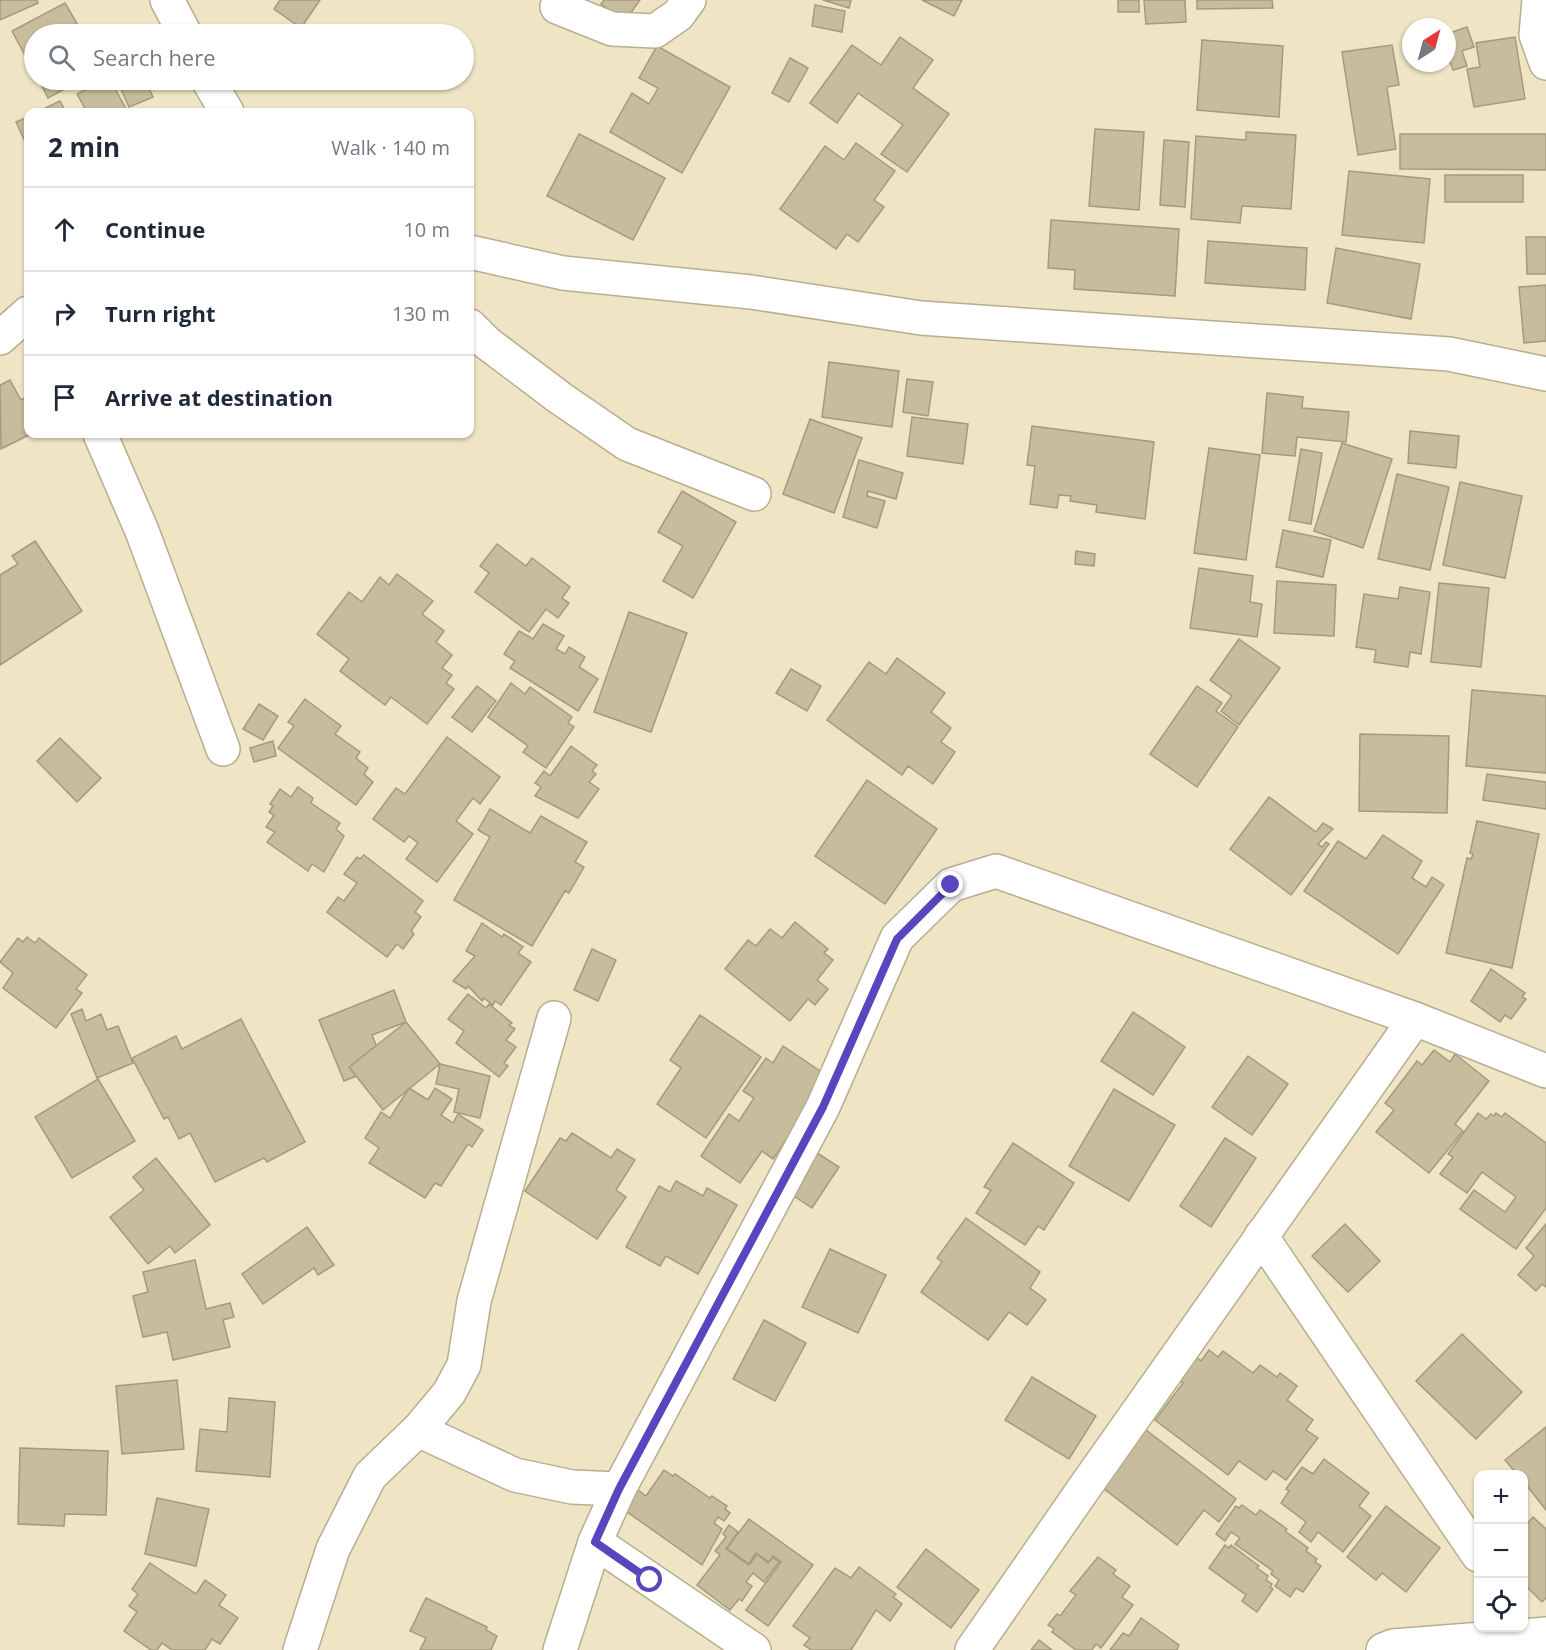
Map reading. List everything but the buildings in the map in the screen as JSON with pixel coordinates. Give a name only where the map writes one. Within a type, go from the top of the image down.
[{"type":"street","points":[[167,0],[180,24]]},
{"type":"street","points":[[557,7],[612,29],[655,31],[678,15],[689,0]]},
{"type":"street","points":[[1539,0],[1536,35],[1546,63]]},
{"type":"street","points":[[214,90],[225,108]]},
{"type":"street","points":[[474,253],[563,273],[751,292],[921,318],[1449,354],[1546,374]]},
{"type":"street","points":[[474,330],[487,343],[560,398],[627,444],[754,494]]},
{"type":"street","points":[[102,438],[142,531],[223,749]]},
{"type":"street","points":[[560,1650],[595,1542],[619,1489],[823,1107],[897,939],[951,885],[996,871],[1415,1019],[1546,1071]]},
{"type":"street","points":[[300,1650],[333,1549],[370,1476],[418,1430],[449,1393],[464,1365],[474,1300],[554,1018]]},
{"type":"street","points":[[972,1650],[1415,1019]]},
{"type":"street","points":[[1261,1236],[1474,1548]]},
{"type":"street","points":[[418,1430],[514,1474],[572,1487],[619,1489]]},
{"type":"street","points":[[595,1542],[754,1650]]},
{"type":"street","points":[[1383,1650],[1393,1647],[1529,1637]]},
{"type":"route","points":[[650,1580],[595,1542],[619,1489],[823,1107],[897,939],[951,885]]}]
